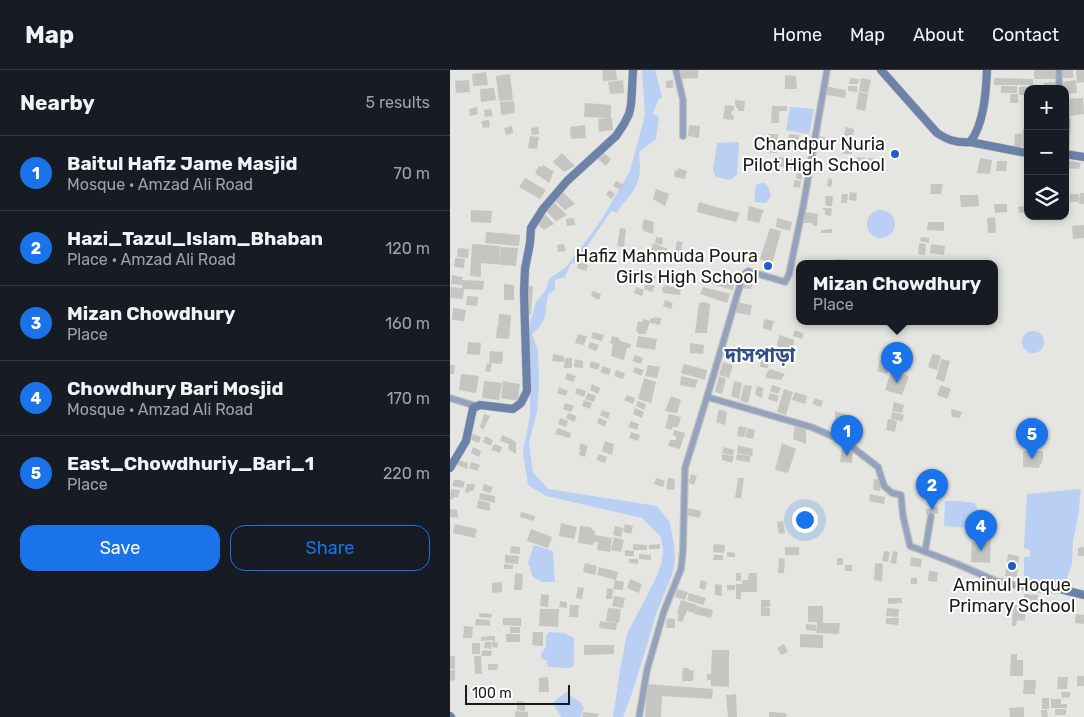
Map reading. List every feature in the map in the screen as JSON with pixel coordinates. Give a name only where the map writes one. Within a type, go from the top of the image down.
[{"type":"main road","points":[[450,468],[466,441],[472,411],[476,406],[514,409],[521,403],[527,391],[524,292],[530,228],[543,209],[567,181],[616,136],[624,124],[631,105],[633,70]]},
{"type":"main road","points":[[881,70],[937,132],[946,139],[954,142],[970,142],[1024,152]]},
{"type":"main road","points":[[970,142],[980,124],[987,70]]},
{"type":"main road","points":[[1069,155],[1084,157]]},
{"type":"main road","points":[[1064,590],[1084,595]]},
{"type":"street","points":[[676,70],[683,100],[683,136]]},
{"type":"street","points":[[639,717],[650,662],[664,611],[681,569],[685,468],[708,397],[743,275],[748,271],[785,282],[789,274],[827,70]]},
{"type":"street","points":[[1059,70],[1059,85]]},
{"type":"street","points":[[708,397],[811,427],[844,441],[878,467],[884,486],[892,493],[902,495],[903,516],[910,546],[957,564],[996,582],[1027,588],[1064,590]]},
{"type":"street","points":[[450,398],[476,406]]},
{"type":"street","points":[[925,552],[931,516]]},
{"type":"water","points":[[642,70],[655,70],[662,97],[659,99],[653,113],[659,118],[656,139],[639,152],[639,178],[618,213],[611,211],[588,245],[582,258],[570,265],[565,277],[555,280],[555,290],[548,295],[543,321],[532,334],[538,351],[539,385],[537,412],[529,442],[533,472],[548,489],[657,506],[670,523],[675,559],[673,572],[655,617],[623,717],[613,717],[627,634],[661,565],[663,551],[661,537],[642,518],[546,496],[528,485],[523,452],[530,416],[527,334],[536,302],[545,291],[550,278],[565,268],[586,241],[602,219],[630,171],[645,115]]},
{"type":"water","points":[[790,107],[814,109],[809,134],[786,130]]},
{"type":"water","points":[[739,142],[737,175],[730,180],[716,177],[713,170],[717,143]]},
{"type":"water","points":[[765,183],[771,196],[766,203],[754,202],[756,185]]},
{"type":"water","points":[[881,210],[891,214],[895,224],[891,234],[881,238],[871,234],[867,224],[871,214]]},
{"type":"water","points":[[1029,331],[1037,331],[1044,338],[1044,346],[1037,353],[1029,353],[1022,346],[1022,338]]},
{"type":"water","points":[[1081,489],[1073,541],[1072,564],[1064,587],[1024,583],[1024,557],[1030,557],[1030,550],[1024,548],[1027,494]]},
{"type":"water","points":[[945,501],[975,503],[979,516],[979,523],[976,529],[944,526]]},
{"type":"water","points":[[534,545],[553,551],[555,582],[542,582],[533,577],[528,563]]},
{"type":"water","points":[[549,632],[564,633],[574,638],[574,666],[569,668],[548,667],[547,661],[542,659],[541,654],[546,646],[546,636]]},
{"type":"water","points":[[567,691],[584,708],[580,717],[561,717],[553,703]]},
{"type":"building","points":[[602,70],[616,70],[617,80],[603,81]]},
{"type":"building","points":[[679,70],[698,70],[698,78],[681,79]]},
{"type":"building","points":[[1034,70],[1056,70],[1056,79],[1034,79]]},
{"type":"building","points":[[1060,70],[1073,70],[1073,78],[1060,78]]},
{"type":"building","points":[[1076,70],[1084,70],[1084,82],[1077,83]]},
{"type":"building","points":[[486,72],[488,85],[473,86],[472,74]]},
{"type":"building","points":[[510,74],[513,100],[499,101],[496,76]]},
{"type":"building","points":[[785,75],[796,76],[797,89],[785,89]]},
{"type":"building","points":[[850,78],[859,79],[858,84],[849,84]]},
{"type":"building","points":[[861,78],[871,80],[868,93],[859,91]]},
{"type":"building","points":[[994,78],[1033,79],[1033,85],[994,85]]},
{"type":"building","points":[[469,80],[470,92],[456,93],[455,81]]},
{"type":"building","points":[[623,80],[624,93],[610,94],[608,82]]},
{"type":"building","points":[[673,80],[673,88],[666,88],[666,81]]},
{"type":"building","points":[[1076,80],[1077,93],[1069,94],[1069,85],[1062,85],[1062,82]]},
{"type":"building","points":[[1057,82],[1057,85],[1044,85],[1044,83]]},
{"type":"building","points":[[824,86],[846,90],[845,98],[822,94]]},
{"type":"building","points":[[848,86],[857,86],[857,92],[848,91]]},
{"type":"building","points":[[1001,86],[1017,86],[1017,93],[1001,93]]},
{"type":"building","points":[[1019,87],[1024,87],[1024,95],[1019,95]]},
{"type":"building","points":[[494,88],[496,100],[481,102],[480,89]]},
{"type":"building","points":[[859,92],[868,94],[865,111],[856,109]]},
{"type":"building","points":[[1010,94],[1018,94],[1018,103],[1010,103]]},
{"type":"building","points":[[1083,98],[1084,114],[1069,116],[1069,99]]},
{"type":"building","points":[[735,100],[745,101],[744,111],[739,111],[735,105]]},
{"type":"building","points":[[514,101],[515,113],[501,115],[500,102]]},
{"type":"building","points":[[585,103],[611,105],[613,130],[599,132],[598,119],[609,118],[584,117]]},
{"type":"building","points":[[725,105],[734,106],[734,111],[731,114],[734,116],[733,120],[723,119]]},
{"type":"building","points":[[772,106],[787,106],[787,111],[779,111],[779,123],[771,123]]},
{"type":"building","points":[[477,107],[478,114],[470,116],[469,109]]},
{"type":"building","points":[[491,109],[493,116],[485,117],[484,110]]},
{"type":"building","points":[[489,120],[490,127],[483,128],[481,121]]},
{"type":"building","points":[[585,125],[586,138],[571,139],[570,127]]},
{"type":"building","points":[[689,125],[700,126],[699,138],[688,136]]},
{"type":"building","points":[[512,126],[513,133],[506,135],[504,128]]},
{"type":"building","points":[[538,127],[539,134],[532,135],[531,128]]},
{"type":"building","points":[[846,127],[854,129],[853,137],[844,135]]},
{"type":"building","points":[[1023,129],[1024,147],[1022,147]]},
{"type":"building","points":[[768,134],[778,134],[777,153],[766,152]]},
{"type":"building","points":[[789,134],[799,135],[798,149],[788,149]]},
{"type":"building","points":[[1015,134],[1022,134],[1021,148],[1014,147]]},
{"type":"building","points":[[530,136],[539,137],[537,149],[528,148]]},
{"type":"building","points":[[817,136],[825,137],[824,150],[815,149]]},
{"type":"building","points":[[844,139],[853,140],[852,154],[843,154]]},
{"type":"building","points":[[599,149],[611,159],[606,166],[594,156]]},
{"type":"building","points":[[562,153],[575,166],[564,172],[553,162]]},
{"type":"building","points":[[773,156],[797,160],[795,169],[773,165]]},
{"type":"building","points":[[857,157],[866,158],[865,173],[856,172]]},
{"type":"building","points":[[868,158],[876,159],[874,173],[866,172]]},
{"type":"building","points":[[980,158],[992,160],[990,174],[977,173]]},
{"type":"building","points":[[997,161],[1007,161],[1006,171],[996,171]]},
{"type":"building","points":[[1069,161],[1081,163],[1079,169],[1069,168]]},
{"type":"building","points":[[543,165],[554,172],[549,183],[535,173],[539,166],[542,167]]},
{"type":"building","points":[[798,167],[802,168],[802,180],[796,178]]},
{"type":"building","points":[[678,168],[687,171],[685,179],[674,177],[675,170],[678,171]]},
{"type":"building","points":[[525,178],[546,190],[540,199],[519,187]]},
{"type":"building","points":[[828,178],[832,179],[831,187],[827,186]]},
{"type":"building","points":[[795,180],[801,181],[800,188],[793,187]]},
{"type":"building","points":[[616,181],[624,185],[621,190],[613,186]]},
{"type":"building","points":[[931,184],[943,184],[941,194],[930,194]]},
{"type":"building","points":[[656,189],[669,194],[665,206],[653,199]]},
{"type":"building","points":[[610,190],[615,194],[611,199],[606,194]]},
{"type":"building","points":[[562,191],[575,204],[565,210],[554,200]]},
{"type":"building","points":[[850,192],[857,193],[856,201],[849,200]]},
{"type":"building","points":[[1080,193],[1084,193],[1084,204],[1079,204]]},
{"type":"building","points":[[842,194],[848,194],[847,203],[841,203]]},
{"type":"building","points":[[1070,194],[1079,194],[1079,202],[1070,202]]},
{"type":"building","points":[[960,195],[978,195],[979,206],[961,207]]},
{"type":"building","points":[[825,196],[833,196],[832,206],[826,206]]},
{"type":"building","points":[[554,202],[567,215],[556,221],[545,210]]},
{"type":"building","points":[[699,202],[740,213],[736,222],[697,212]]},
{"type":"building","points":[[994,204],[1007,204],[1007,212],[995,213]]},
{"type":"building","points":[[749,206],[764,210],[759,223],[747,220]]},
{"type":"building","points":[[1024,206],[1024,212],[1019,213],[1018,207]]},
{"type":"building","points":[[823,208],[832,208],[831,216],[825,215]]},
{"type":"building","points":[[471,210],[492,211],[491,223],[471,222]]},
{"type":"building","points":[[542,211],[554,224],[544,230],[533,220]]},
{"type":"building","points":[[804,212],[818,214],[817,226],[813,226],[809,222],[803,223]]},
{"type":"building","points":[[995,217],[996,233],[988,233],[987,218]]},
{"type":"building","points":[[574,218],[575,225],[567,226],[566,219]]},
{"type":"building","points":[[777,218],[792,222],[790,231],[776,227]]},
{"type":"building","points":[[644,219],[654,222],[653,234],[644,231],[642,228]]},
{"type":"building","points":[[928,222],[944,222],[944,231],[927,230]]},
{"type":"building","points":[[1084,225],[1084,238],[1073,239],[1072,226]]},
{"type":"building","points":[[620,228],[626,229],[624,247],[617,246]]},
{"type":"building","points":[[770,228],[781,231],[772,264],[760,259]]},
{"type":"building","points":[[832,229],[832,233],[821,233],[821,230]]},
{"type":"building","points":[[486,232],[520,235],[519,246],[485,243]]},
{"type":"building","points":[[656,237],[663,238],[662,245],[655,243]]},
{"type":"building","points":[[921,237],[929,238],[929,243],[920,241]]},
{"type":"building","points":[[677,241],[683,242],[679,257],[674,256]]},
{"type":"building","points":[[653,243],[668,249],[666,255],[651,250]]},
{"type":"building","points":[[919,243],[926,244],[925,255],[918,254]]},
{"type":"building","points":[[472,244],[500,246],[499,262],[501,247],[518,248],[516,266],[481,263],[481,277],[470,276]]},
{"type":"building","points":[[564,244],[566,251],[558,252],[557,245]]},
{"type":"building","points":[[931,244],[945,246],[944,255],[930,253]]},
{"type":"building","points":[[458,248],[469,249],[468,258],[457,257]]},
{"type":"building","points":[[637,253],[651,256],[651,265],[634,260],[634,256]]},
{"type":"building","points":[[455,258],[465,259],[464,268],[454,267]]},
{"type":"building","points":[[579,262],[588,265],[586,271],[577,268]]},
{"type":"building","points":[[638,270],[646,273],[644,279],[635,276]]},
{"type":"building","points":[[648,273],[656,276],[654,282],[645,279]]},
{"type":"building","points":[[707,274],[734,282],[733,290],[707,283]]},
{"type":"building","points":[[452,275],[463,277],[462,280],[484,281],[483,290],[464,289],[463,299],[450,298],[451,287],[462,288],[462,285],[451,284]]},
{"type":"building","points":[[745,275],[754,278],[751,289],[740,288]]},
{"type":"building","points":[[646,283],[655,286],[652,292],[644,289]]},
{"type":"building","points":[[504,284],[514,285],[514,300],[504,300]]},
{"type":"building","points":[[523,285],[533,286],[531,315],[521,314]]},
{"type":"building","points":[[665,285],[681,289],[680,295],[663,293],[662,288]]},
{"type":"building","points":[[636,287],[644,290],[642,296],[634,293]]},
{"type":"building","points":[[703,287],[730,294],[727,303],[700,294]]},
{"type":"building","points":[[593,291],[601,294],[599,300],[591,296]]},
{"type":"building","points":[[467,296],[478,297],[477,306],[466,305]]},
{"type":"building","points":[[665,300],[673,303],[671,309],[663,306]]},
{"type":"building","points":[[705,302],[710,304],[707,333],[695,333],[699,303]]},
{"type":"building","points":[[737,302],[752,305],[750,315],[733,312]]},
{"type":"building","points":[[453,308],[466,310],[464,321],[452,320]]},
{"type":"building","points":[[499,314],[511,315],[510,327],[498,326]]},
{"type":"building","points":[[653,317],[661,318],[660,325],[650,323],[650,318],[653,319]]},
{"type":"building","points":[[643,319],[650,321],[646,334],[638,334],[636,331],[638,321],[642,322]]},
{"type":"building","points":[[764,319],[774,321],[771,331],[763,328]]},
{"type":"building","points":[[497,326],[510,327],[509,339],[496,338]]},
{"type":"building","points":[[795,330],[804,334],[802,339],[793,336]]},
{"type":"building","points":[[593,332],[604,335],[602,341],[591,338]]},
{"type":"building","points":[[578,334],[587,336],[584,345],[575,343]]},
{"type":"building","points":[[780,335],[794,340],[793,353],[778,349],[777,343]]},
{"type":"building","points":[[612,336],[619,338],[620,341],[631,344],[630,348],[627,348],[624,360],[611,356],[613,344],[610,343]]},
{"type":"building","points":[[638,336],[657,339],[655,350],[636,347]]},
{"type":"building","points":[[468,342],[481,343],[480,355],[467,354]]},
{"type":"building","points":[[590,342],[599,345],[596,351],[588,348]]},
{"type":"building","points":[[690,343],[704,345],[703,354],[690,353]]},
{"type":"building","points":[[763,347],[770,350],[768,368],[760,367]]},
{"type":"building","points":[[893,348],[901,350],[898,363],[890,361]]},
{"type":"building","points":[[490,351],[503,352],[502,364],[489,363]]},
{"type":"building","points":[[553,354],[564,356],[564,362],[552,361]]},
{"type":"building","points":[[932,354],[941,356],[937,370],[928,367]]},
{"type":"building","points":[[635,355],[643,358],[641,364],[632,361]]},
{"type":"building","points":[[565,358],[572,358],[572,368],[564,368]]},
{"type":"building","points":[[575,359],[583,361],[583,368],[574,367]]},
{"type":"building","points":[[941,359],[950,361],[944,382],[936,379]]},
{"type":"building","points":[[880,360],[891,363],[887,374],[877,371]]},
{"type":"building","points":[[591,361],[600,364],[598,370],[589,367]]},
{"type":"building","points":[[723,362],[733,365],[729,378],[719,375]]},
{"type":"building","points":[[487,363],[492,364],[490,372],[485,371]]},
{"type":"building","points":[[684,364],[707,370],[705,380],[681,373]]},
{"type":"building","points":[[450,365],[455,365],[454,374],[450,374]]},
{"type":"building","points":[[648,365],[660,367],[657,378],[645,376]]},
{"type":"building","points":[[603,366],[611,369],[609,375],[600,372]]},
{"type":"building","points":[[635,367],[644,370],[641,376],[633,372]]},
{"type":"building","points":[[770,369],[785,374],[781,380],[766,378],[766,374]]},
{"type":"building","points":[[616,370],[625,373],[623,379],[614,376]]},
{"type":"building","points":[[891,371],[909,376],[902,395],[885,390]]},
{"type":"building","points":[[567,373],[576,376],[573,382],[565,379]]},
{"type":"building","points":[[461,374],[479,376],[476,393],[459,390]]},
{"type":"building","points":[[681,376],[698,380],[695,388],[680,385]]},
{"type":"building","points":[[719,376],[726,379],[722,394],[715,392]]},
{"type":"building","points":[[644,378],[656,382],[651,403],[638,399]]},
{"type":"building","points":[[484,381],[502,383],[499,400],[482,398]]},
{"type":"building","points":[[503,381],[520,384],[518,401],[501,398]]},
{"type":"building","points":[[734,381],[742,383],[739,399],[731,396]]},
{"type":"building","points":[[592,384],[600,388],[598,394],[590,390]]},
{"type":"building","points":[[744,385],[752,386],[748,403],[740,401]]},
{"type":"building","points":[[772,385],[781,388],[778,394],[770,391]]},
{"type":"building","points":[[941,385],[951,389],[947,399],[937,395]]},
{"type":"building","points":[[757,386],[763,388],[762,398],[755,395]]},
{"type":"building","points":[[559,387],[568,391],[565,396],[557,393]]},
{"type":"building","points":[[577,388],[586,391],[584,397],[575,393]]},
{"type":"building","points":[[784,389],[793,392],[786,415],[777,412]]},
{"type":"building","points":[[795,392],[807,396],[805,404],[792,400]]},
{"type":"building","points":[[588,393],[596,396],[594,402],[585,399]]},
{"type":"building","points":[[770,393],[779,396],[777,402],[768,399]]},
{"type":"building","points":[[627,395],[635,398],[633,404],[624,400]]},
{"type":"building","points":[[671,396],[681,400],[677,413],[665,411]]},
{"type":"building","points":[[815,398],[823,401],[821,407],[812,404]]},
{"type":"building","points":[[584,400],[592,403],[590,409],[582,406]]},
{"type":"building","points":[[638,401],[646,404],[644,410],[636,406]]},
{"type":"building","points":[[894,402],[904,405],[902,413],[892,411]]},
{"type":"building","points":[[565,403],[574,406],[571,412],[563,409]]},
{"type":"building","points":[[635,408],[644,412],[642,418],[633,414]]},
{"type":"building","points":[[719,409],[727,412],[725,425],[716,422]]},
{"type":"building","points":[[951,409],[962,412],[960,418],[952,417]]},
{"type":"building","points":[[602,410],[610,413],[608,419],[600,415]]},
{"type":"building","points":[[835,411],[845,414],[840,429],[835,428]]},
{"type":"building","points":[[892,412],[904,415],[902,421],[891,419]]},
{"type":"building","points":[[568,413],[577,416],[574,422],[566,418]]},
{"type":"building","points":[[484,414],[490,416],[483,430],[480,427]]},
{"type":"building","points":[[669,414],[681,417],[678,427],[673,427],[671,430],[665,428]]},
{"type":"building","points":[[560,418],[568,421],[566,427],[558,424]]},
{"type":"building","points":[[599,418],[607,421],[605,427],[597,423]]},
{"type":"building","points":[[888,419],[897,421],[895,432],[886,430]]},
{"type":"building","points":[[631,421],[639,424],[637,430],[628,427]]},
{"type":"building","points":[[795,425],[806,428],[806,444],[793,439]]},
{"type":"building","points":[[739,426],[747,428],[744,437],[737,436]]},
{"type":"building","points":[[558,428],[571,433],[570,438],[555,434]]},
{"type":"building","points":[[748,428],[755,430],[753,439],[745,437]]},
{"type":"building","points":[[674,430],[685,433],[680,449],[668,446],[670,440],[676,440],[676,437],[673,435]]},
{"type":"building","points":[[849,430],[860,435],[858,442],[846,438]]},
{"type":"building","points":[[631,432],[640,435],[638,441],[629,438]]},
{"type":"building","points":[[473,434],[481,437],[479,443],[471,440]]},
{"type":"building","points":[[502,435],[516,442],[516,454],[508,449],[509,444],[500,441]]},
{"type":"building","points":[[485,436],[493,440],[491,446],[483,442]]},
{"type":"building","points":[[605,441],[614,444],[612,455],[602,451]]},
{"type":"building","points":[[581,443],[588,446],[585,457],[579,455]]},
{"type":"building","points":[[782,443],[796,449],[788,473],[775,470]]},
{"type":"building","points":[[494,444],[502,447],[500,453],[491,450]]},
{"type":"building","points":[[738,445],[753,449],[752,456],[737,453]]},
{"type":"building","points":[[842,446],[847,447],[847,450],[853,450],[852,463],[840,462]]},
{"type":"building","points":[[473,447],[481,451],[479,457],[471,453]]},
{"type":"building","points":[[724,447],[734,450],[733,455],[722,453]]},
{"type":"building","points":[[1023,451],[1043,451],[1043,459],[1039,468],[1023,467]]},
{"type":"building","points":[[599,454],[607,457],[605,463],[596,460]]},
{"type":"building","points":[[722,454],[734,456],[732,463],[722,460]]},
{"type":"building","points":[[737,454],[750,456],[750,462],[736,460]]},
{"type":"building","points":[[457,460],[468,463],[467,469],[455,464]]},
{"type":"building","points":[[471,462],[480,465],[477,471],[469,468]]},
{"type":"building","points":[[691,474],[697,476],[694,485],[689,483]]},
{"type":"building","points":[[656,478],[665,481],[663,487],[654,484]]},
{"type":"building","points":[[668,478],[675,479],[674,490],[666,489]]},
{"type":"building","points":[[738,478],[744,478],[741,498],[735,498]]},
{"type":"building","points":[[874,479],[881,480],[880,491],[873,490]]},
{"type":"building","points":[[454,480],[465,482],[463,488],[452,486]]},
{"type":"building","points":[[467,484],[475,484],[474,490],[468,493],[465,492]]},
{"type":"building","points":[[484,484],[493,487],[490,493],[482,490]]},
{"type":"building","points":[[451,489],[460,490],[458,497],[454,497],[452,500],[450,498]]},
{"type":"building","points":[[480,493],[495,496],[495,503],[479,499]]},
{"type":"building","points":[[870,494],[885,497],[884,504],[869,501]]},
{"type":"building","points":[[478,500],[490,503],[490,511],[477,508]]},
{"type":"building","points":[[930,506],[938,507],[938,514],[926,514],[926,509],[930,509]]},
{"type":"building","points":[[687,508],[701,511],[700,518],[686,515]]},
{"type":"building","points":[[450,509],[457,510],[458,518],[450,517]]},
{"type":"building","points":[[521,512],[535,516],[534,521],[520,517]]},
{"type":"building","points":[[783,521],[785,533],[779,534],[777,522]]},
{"type":"building","points":[[561,523],[577,527],[574,539],[559,536]]},
{"type":"building","points":[[455,524],[477,529],[475,538],[453,533]]},
{"type":"building","points":[[625,524],[633,526],[631,534],[623,532]]},
{"type":"building","points":[[580,526],[590,527],[595,532],[595,535],[612,538],[610,552],[597,550],[598,542],[594,542],[593,545],[578,543]]},
{"type":"building","points":[[615,526],[623,528],[621,537],[613,535]]},
{"type":"building","points":[[531,529],[552,537],[548,548],[527,541]]},
{"type":"building","points":[[980,535],[991,536],[990,563],[971,562],[972,541],[980,541]]},
{"type":"building","points":[[614,537],[624,540],[621,552],[611,550]]},
{"type":"building","points":[[633,544],[647,545],[647,550],[633,550]]},
{"type":"building","points":[[660,544],[660,549],[649,549],[649,545]]},
{"type":"building","points":[[714,544],[725,545],[724,553],[713,552]]},
{"type":"building","points":[[511,546],[520,547],[520,554],[510,553]]},
{"type":"building","points":[[785,547],[799,547],[799,555],[785,555]]},
{"type":"building","points":[[1084,547],[1084,556],[1078,556],[1078,548]]},
{"type":"building","points":[[625,550],[634,551],[634,556],[625,556]]},
{"type":"building","points":[[884,551],[890,552],[888,562],[882,561]]},
{"type":"building","points":[[893,551],[898,552],[896,564],[890,563]]},
{"type":"building","points":[[727,552],[735,553],[735,557],[727,557]]},
{"type":"building","points":[[639,554],[651,555],[651,560],[639,559]]},
{"type":"building","name":"Aminul Hoque Primary School","points":[[1008,554],[1019,556],[1017,577],[1005,576]]},
{"type":"building","points":[[505,555],[519,556],[518,564],[505,563]]},
{"type":"building","points":[[714,555],[723,555],[723,560],[713,560]]},
{"type":"building","points":[[911,557],[922,559],[921,567],[910,566]]},
{"type":"building","points":[[779,558],[785,559],[784,573],[778,573]]},
{"type":"building","points":[[837,558],[843,558],[843,565],[837,565]]},
{"type":"building","points":[[629,559],[638,559],[638,564],[629,563]]},
{"type":"building","points":[[585,563],[597,566],[595,575],[583,572]]},
{"type":"building","points":[[875,563],[883,564],[882,581],[874,580]]},
{"type":"building","points":[[504,564],[513,565],[513,569],[504,569]]},
{"type":"building","points":[[845,565],[852,565],[852,571],[845,571]]},
{"type":"building","points":[[599,567],[618,572],[616,580],[597,575]]},
{"type":"building","points":[[929,571],[938,572],[937,582],[928,581]]},
{"type":"building","points":[[515,573],[523,574],[522,590],[514,590]]},
{"type":"building","points":[[736,573],[741,573],[741,581],[736,581]]},
{"type":"building","points":[[749,573],[757,573],[757,592],[741,592],[741,599],[736,599],[736,584],[742,584],[742,580],[748,580]]},
{"type":"building","points":[[911,578],[917,578],[917,584],[911,584]]},
{"type":"building","points":[[630,579],[642,584],[639,593],[627,588]]},
{"type":"building","points":[[615,580],[624,582],[623,590],[613,589]]},
{"type":"building","points":[[701,580],[707,582],[705,590],[699,588]]},
{"type":"building","points":[[502,582],[502,592],[492,593],[492,583]]},
{"type":"building","points":[[715,584],[722,585],[722,596],[715,595]]},
{"type":"building","points":[[727,585],[735,585],[735,590],[727,590]]},
{"type":"building","points":[[578,587],[584,588],[582,599],[576,598]]},
{"type":"building","points":[[607,588],[613,589],[612,599],[606,599]]},
{"type":"building","points":[[677,589],[688,592],[685,600],[675,597]]},
{"type":"building","points":[[689,593],[706,598],[703,605],[687,600]]},
{"type":"building","points":[[541,594],[549,595],[548,607],[540,606]]},
{"type":"building","points":[[1024,594],[1038,595],[1037,601],[1024,600]]},
{"type":"building","points":[[614,596],[625,598],[623,608],[612,606]]},
{"type":"building","points":[[888,598],[902,598],[902,603],[888,604]]},
{"type":"building","points":[[681,600],[697,605],[695,613],[687,611],[682,622],[677,621]]},
{"type":"building","points":[[761,600],[770,600],[770,607],[761,608]]},
{"type":"building","points":[[560,601],[567,602],[567,608],[559,607]]},
{"type":"building","points":[[570,605],[579,605],[578,617],[569,617]]},
{"type":"building","points":[[1013,605],[1026,606],[1025,621],[1017,620],[1016,626],[1012,626]]},
{"type":"building","points":[[697,606],[713,610],[711,618],[695,614]]},
{"type":"building","points":[[808,606],[823,606],[823,623],[840,623],[839,634],[816,633],[817,622],[808,622]]},
{"type":"building","points":[[608,608],[621,609],[619,623],[606,621]]},
{"type":"building","points":[[761,608],[770,608],[770,616],[761,616]]},
{"type":"building","points":[[887,608],[899,609],[898,617],[886,616]]},
{"type":"building","points":[[540,609],[559,609],[558,627],[539,626]]},
{"type":"building","points":[[479,613],[492,614],[491,618],[479,617]]},
{"type":"building","points":[[1076,614],[1084,615],[1084,624],[1075,623]]},
{"type":"building","points":[[503,618],[521,618],[521,626],[503,625]]},
{"type":"building","points":[[667,618],[675,619],[675,628],[666,628]]},
{"type":"building","points":[[886,618],[899,618],[898,625],[886,624]]},
{"type":"building","points":[[476,619],[490,620],[490,626],[475,625]]},
{"type":"building","points":[[600,621],[617,623],[616,630],[599,628]]},
{"type":"building","points":[[806,624],[816,625],[816,631],[806,630]]},
{"type":"building","points":[[464,626],[473,627],[472,638],[463,638]]},
{"type":"building","points":[[510,627],[520,627],[520,633],[510,633]]},
{"type":"building","points":[[533,632],[543,632],[543,646],[532,645]]},
{"type":"building","points":[[506,634],[520,634],[520,642],[506,642]]},
{"type":"building","points":[[800,634],[823,635],[823,648],[800,647]]},
{"type":"building","points":[[495,636],[495,642],[498,642],[497,648],[492,647],[493,640],[481,641],[481,637]]},
{"type":"building","points":[[485,642],[492,642],[491,649],[484,648]]},
{"type":"building","points":[[472,643],[480,643],[480,654],[472,654]]},
{"type":"building","points":[[784,644],[788,652],[781,655],[777,648]]},
{"type":"building","points":[[584,645],[614,645],[614,654],[584,655]]},
{"type":"building","points":[[482,650],[492,651],[491,656],[481,656]]},
{"type":"building","points":[[712,650],[729,650],[729,687],[711,686],[711,680],[707,680],[707,674],[711,674]]},
{"type":"building","points":[[1011,654],[1017,654],[1017,660],[1023,660],[1023,676],[1010,676]]},
{"type":"building","points":[[450,656],[455,656],[455,669],[450,669]]},
{"type":"building","points":[[474,656],[481,656],[482,674],[475,674]]},
{"type":"building","points":[[488,664],[498,664],[497,670],[488,670]]},
{"type":"building","points":[[683,668],[689,668],[689,670],[694,671],[693,681],[682,681]]},
{"type":"building","points":[[450,670],[455,670],[455,680],[450,681]]},
{"type":"building","points":[[1077,676],[1084,676],[1084,686],[1077,686]]},
{"type":"building","points":[[548,677],[549,692],[539,692],[539,678]]},
{"type":"building","points":[[1058,677],[1068,677],[1067,689],[1057,689]]},
{"type":"building","points":[[1024,680],[1036,680],[1035,694],[1023,694]]},
{"type":"building","points":[[647,684],[713,689],[712,699],[662,696],[661,717],[645,717]]},
{"type":"building","points":[[1061,692],[1070,692],[1070,697],[1062,698]]},
{"type":"building","points":[[736,694],[737,717],[728,717],[726,695]]},
{"type":"building","points":[[1042,698],[1049,698],[1049,709],[1042,709]]},
{"type":"building","points":[[1051,699],[1061,699],[1061,704],[1067,704],[1067,708],[1051,708]]},
{"type":"building","points":[[517,701],[525,702],[525,711],[517,710]]},
{"type":"building","points":[[1024,707],[1024,717],[1010,717],[1009,708]]},
{"type":"building","points":[[1055,709],[1066,709],[1066,715],[1055,715]]},
{"type":"building","points":[[1041,710],[1047,710],[1048,717],[1042,717]]},
{"type":"building","points":[[515,711],[528,712],[528,717],[515,717]]},
{"type":"building","points":[[583,712],[599,714],[598,717],[582,717]]},
{"type":"building","points":[[769,712],[786,713],[786,717],[769,717]]},
{"type":"place","name":"Chandpur Nuria Pilot High School","points":[[895,154]]},
{"type":"place","name":"Hafiz Mahmuda Poura Girls High School","points":[[768,266]]},
{"type":"place","name":"Mizan Chowdhury","points":[[897,383]]},
{"type":"place","name":"Baitul Hafiz Jame Masjid","points":[[847,456]]},
{"type":"place","name":"East_Chowdhuriy_Bari_1","points":[[1032,459]]},
{"type":"place","name":"Hazi_Tazul_Islam_Bhaban","points":[[932,510]]},
{"type":"place","name":"Chowdhury Bari Mosjid","points":[[981,551]]},
{"type":"place","name":"Aminul Hoque Primary School","points":[[1012,566]]},
{"type":"district","name":"দাসপাড়া","points":[[760,355]]}]
